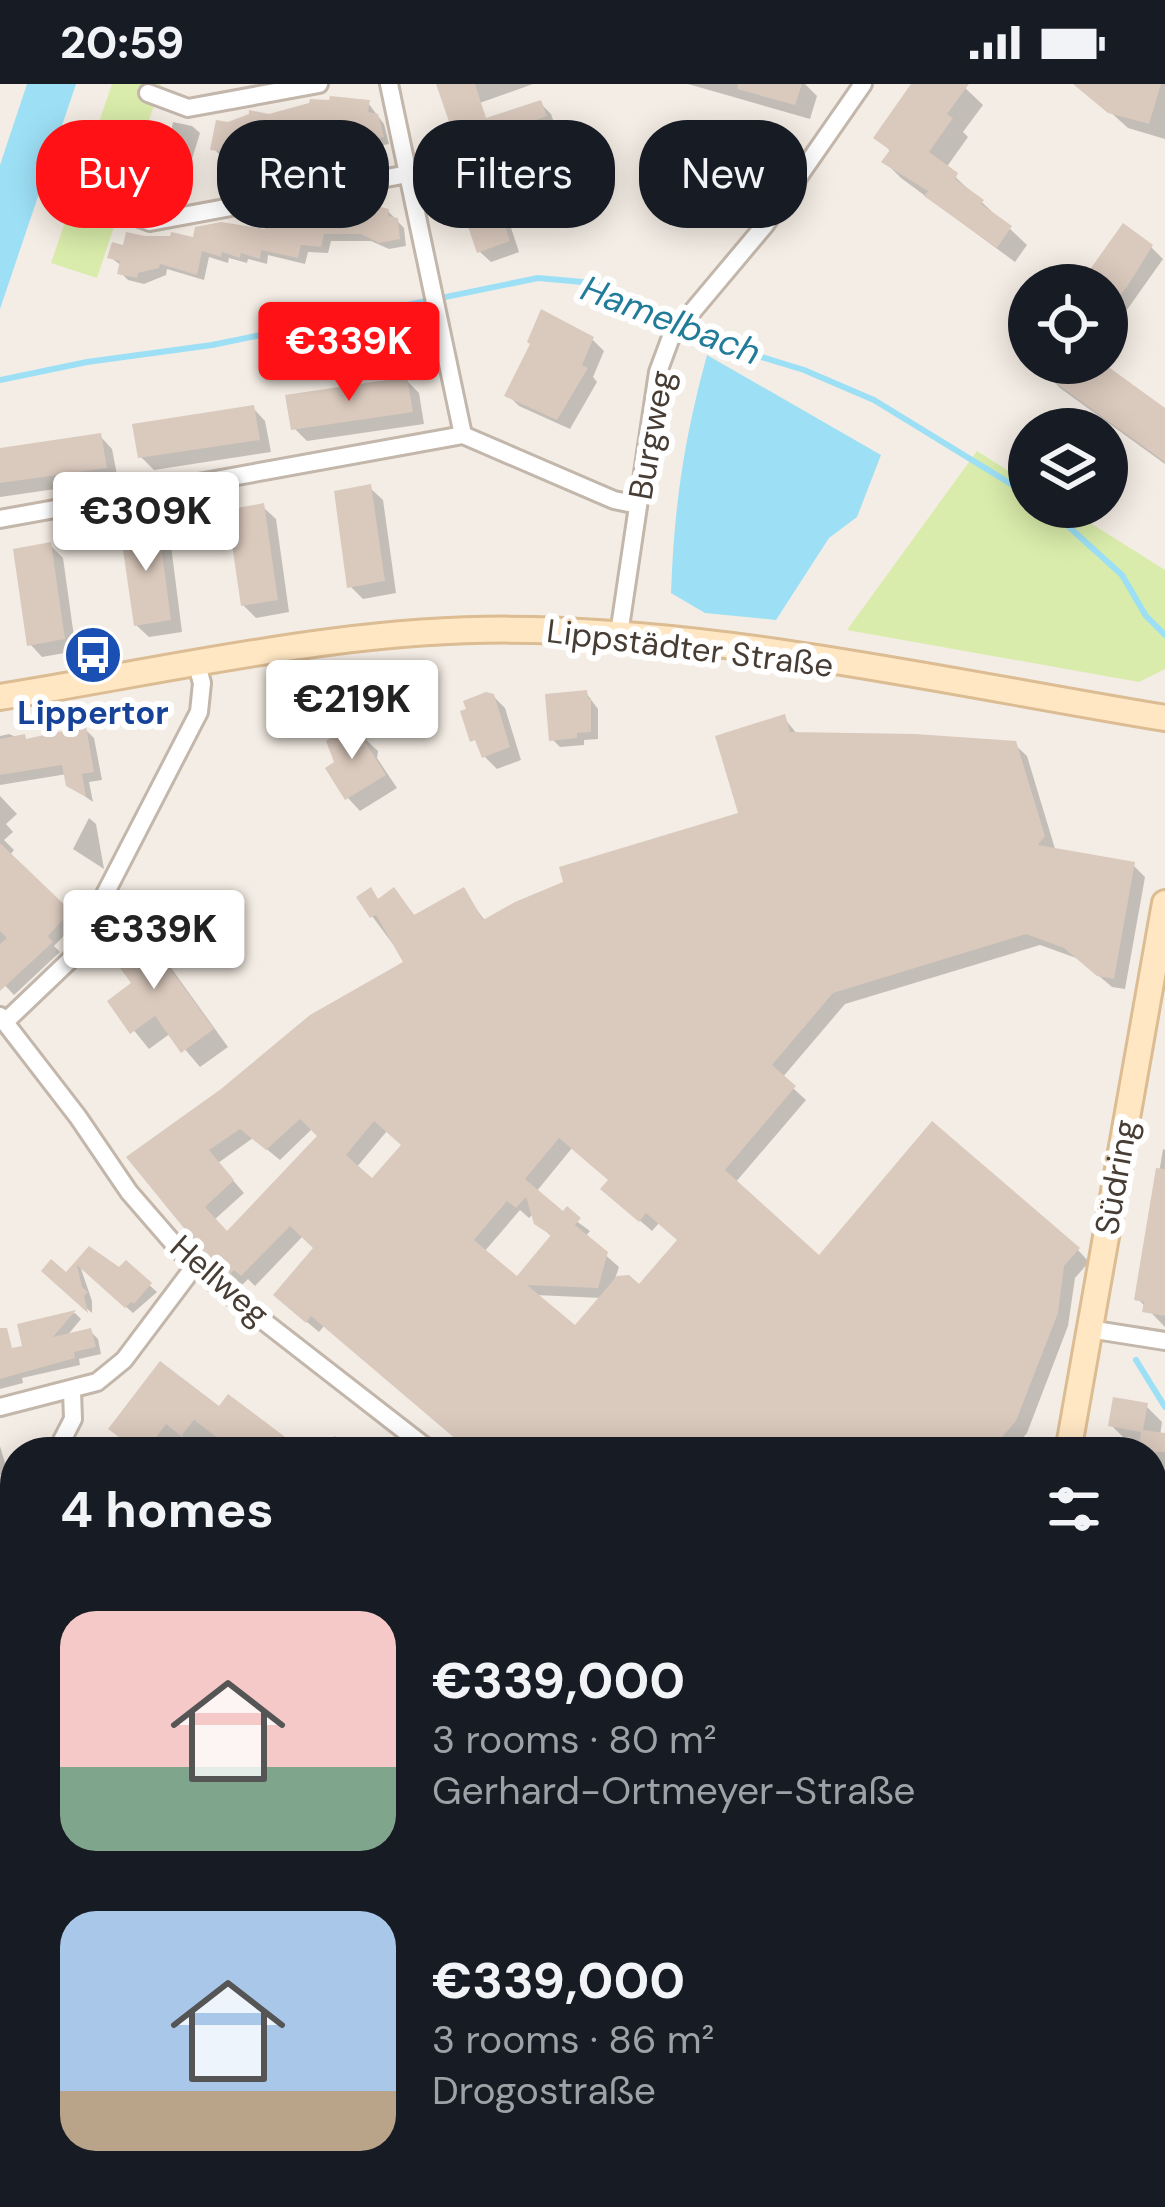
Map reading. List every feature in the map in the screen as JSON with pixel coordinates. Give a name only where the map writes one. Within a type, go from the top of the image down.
[{"type":"street","points":[[148,93],[188,108],[319,84]]},
{"type":"street","points":[[389,84],[463,435]]},
{"type":"street","name":"Burgweg","points":[[619,634],[658,372],[671,338],[765,225],[863,84]]},
{"type":"street","points":[[193,214],[408,174]]},
{"type":"street","points":[[0,519],[463,435],[614,500],[638,505]]},
{"type":"street","name":"Lippstädter Straße","points":[[0,697],[370,637],[531,630],[619,634],[836,664],[1165,718]]},
{"type":"street","points":[[2,1019],[72,958],[199,712],[202,683],[197,664]]},
{"type":"street","name":"Südring","points":[[1071,1437],[1165,903]]},
{"type":"street","name":"Hellweg","points":[[2,1019],[129,1192],[194,1267],[413,1437]]},
{"type":"street","points":[[0,1408],[97,1382],[124,1360],[194,1267]]},
{"type":"street","points":[[1089,1329],[1165,1341]]},
{"type":"street","points":[[64,1437],[73,1419],[72,1391]]},
{"type":"green space","points":[[112,84],[161,84],[149,120],[100,120]]},
{"type":"green space","points":[[63,228],[113,228],[97,278],[51,263]]},
{"type":"green space","points":[[977,451],[1008,471],[1008,528],[1098,528],[1165,570],[1165,669],[1139,682],[847,630]]},
{"type":"water","points":[[27,84],[76,84],[64,120],[36,120],[36,202],[0,309],[0,165]]},
{"type":"water","points":[[707,355],[881,455],[857,517],[829,538],[776,620],[705,613],[671,593],[682,473]]},
{"type":"building","points":[[436,84],[475,84],[486,118],[541,100],[547,116],[536,120],[449,120]]},
{"type":"building","points":[[738,84],[802,84],[795,105],[737,89]]},
{"type":"building","points":[[911,84],[969,84],[947,114],[953,118],[929,152],[958,173],[955,179],[984,200],[981,204],[1012,226],[997,248],[924,196],[928,191],[881,162],[890,150],[873,138]]},
{"type":"building","points":[[1073,84],[1161,84],[1149,124],[1108,113]]},
{"type":"building","points":[[330,96],[370,100],[368,112],[378,114],[380,120],[233,120],[249,110],[269,114],[310,99],[329,100]]},
{"type":"building","points":[[217,120],[217,151],[210,150]]},
{"type":"building","points":[[389,216],[398,218],[400,239],[379,243],[361,234],[324,234],[321,247],[301,245],[298,258],[261,250],[260,259],[202,251],[197,275],[160,264],[138,273],[137,278],[117,274],[120,261],[107,258],[112,242],[123,245],[126,232],[193,237],[195,227],[217,223],[217,228],[389,228]]},
{"type":"building","points":[[1123,223],[1153,245],[1128,285],[1128,264],[1094,264]]},
{"type":"building","points":[[469,228],[506,228],[510,241],[477,253]]},
{"type":"building","points":[[541,309],[594,337],[582,365],[588,368],[557,420],[504,396]]},
{"type":"building","points":[[407,377],[413,412],[291,430],[285,395]]},
{"type":"building","points":[[1128,381],[1165,408],[1165,462],[1128,435],[1128,408],[1090,408],[1057,384]]},
{"type":"building","points":[[254,405],[260,440],[138,458],[132,424]]},
{"type":"building","points":[[101,433],[107,468],[0,483],[0,448]]},
{"type":"building","points":[[371,484],[385,581],[347,588],[334,491]]},
{"type":"building","points":[[264,503],[278,600],[241,606],[227,510]]},
{"type":"building","points":[[158,523],[171,620],[134,626],[120,529]]},
{"type":"building","points":[[51,542],[65,639],[27,646],[13,549]]},
{"type":"building","points":[[587,690],[591,732],[549,741],[545,694]]},
{"type":"building","points":[[486,692],[494,694],[510,747],[482,758],[475,740],[470,742],[460,711],[466,709],[463,701]]},
{"type":"building","points":[[785,714],[790,732],[1016,741],[1045,836],[1038,845],[1135,862],[1114,979],[1097,976],[1064,948],[1026,934],[833,993],[772,1065],[796,1086],[725,1170],[819,1255],[932,1121],[1080,1248],[1064,1266],[1058,1313],[1016,1421],[1002,1437],[453,1437],[311,1316],[306,1323],[273,1295],[313,1248],[290,1226],[241,1276],[234,1270],[228,1276],[126,1157],[221,1089],[310,1015],[403,962],[376,915],[370,918],[356,897],[371,887],[378,899],[394,887],[414,915],[464,887],[483,920],[563,882],[559,867],[738,813],[715,736]],"holes":[[[300,1119],[317,1136],[227,1231],[205,1207],[234,1180],[209,1150],[240,1129],[266,1150]],[[374,1121],[401,1145],[372,1178],[346,1155]],[[559,1138],[608,1180],[600,1189],[639,1222],[646,1213],[677,1240],[639,1284],[629,1275],[617,1276],[575,1325],[527,1285],[598,1288],[608,1252],[575,1225],[581,1218],[567,1206],[563,1211],[525,1179]],[[526,1197],[534,1224],[551,1235],[517,1276],[474,1240],[507,1201],[516,1208]]]},
{"type":"building","points":[[353,723],[367,736],[366,743],[386,775],[345,800],[325,768],[334,762],[326,741]]},
{"type":"building","points":[[86,726],[94,772],[82,774],[86,797],[66,786],[62,765],[0,775],[0,739],[25,734],[26,739]]},
{"type":"building","points":[[0,843],[71,911],[48,936],[53,942],[0,991],[0,944],[7,938],[0,931]]},
{"type":"building","points":[[137,923],[214,1029],[181,1053],[155,1016],[130,1034],[107,1001],[131,983],[105,947]]},
{"type":"building","points":[[1156,1168],[1165,1169],[1165,1316],[1142,1312],[1144,1302],[1134,1300]]},
{"type":"building","points":[[89,1246],[119,1267],[126,1260],[152,1283],[134,1304],[125,1308],[77,1265],[82,1287],[88,1292],[84,1296],[88,1313],[41,1271],[51,1259],[66,1272]]},
{"type":"building","points":[[76,1310],[53,1337],[91,1328],[96,1347],[74,1352],[75,1358],[0,1379],[0,1328],[7,1328],[12,1348],[22,1346],[17,1324]]},
{"type":"building","points":[[160,1361],[219,1406],[228,1394],[285,1437],[216,1437],[194,1420],[181,1436],[166,1424],[156,1437],[119,1437],[108,1429]]},
{"type":"building","points":[[1113,1397],[1148,1403],[1143,1430],[1165,1433],[1165,1437],[1140,1437],[1141,1432],[1108,1426]]},
{"type":"waterway","name":"Hamelbach","points":[[0,380],[212,345],[538,278],[594,283],[758,356],[874,400],[1008,482]]},
{"type":"waterway","name":"Hamelbach","points":[[1070,528],[1122,575],[1146,616],[1165,635]]},
{"type":"waterway","points":[[1136,1360],[1165,1407]]},
{"type":"place","name":"Lippertor","points":[[93,655]]}]
